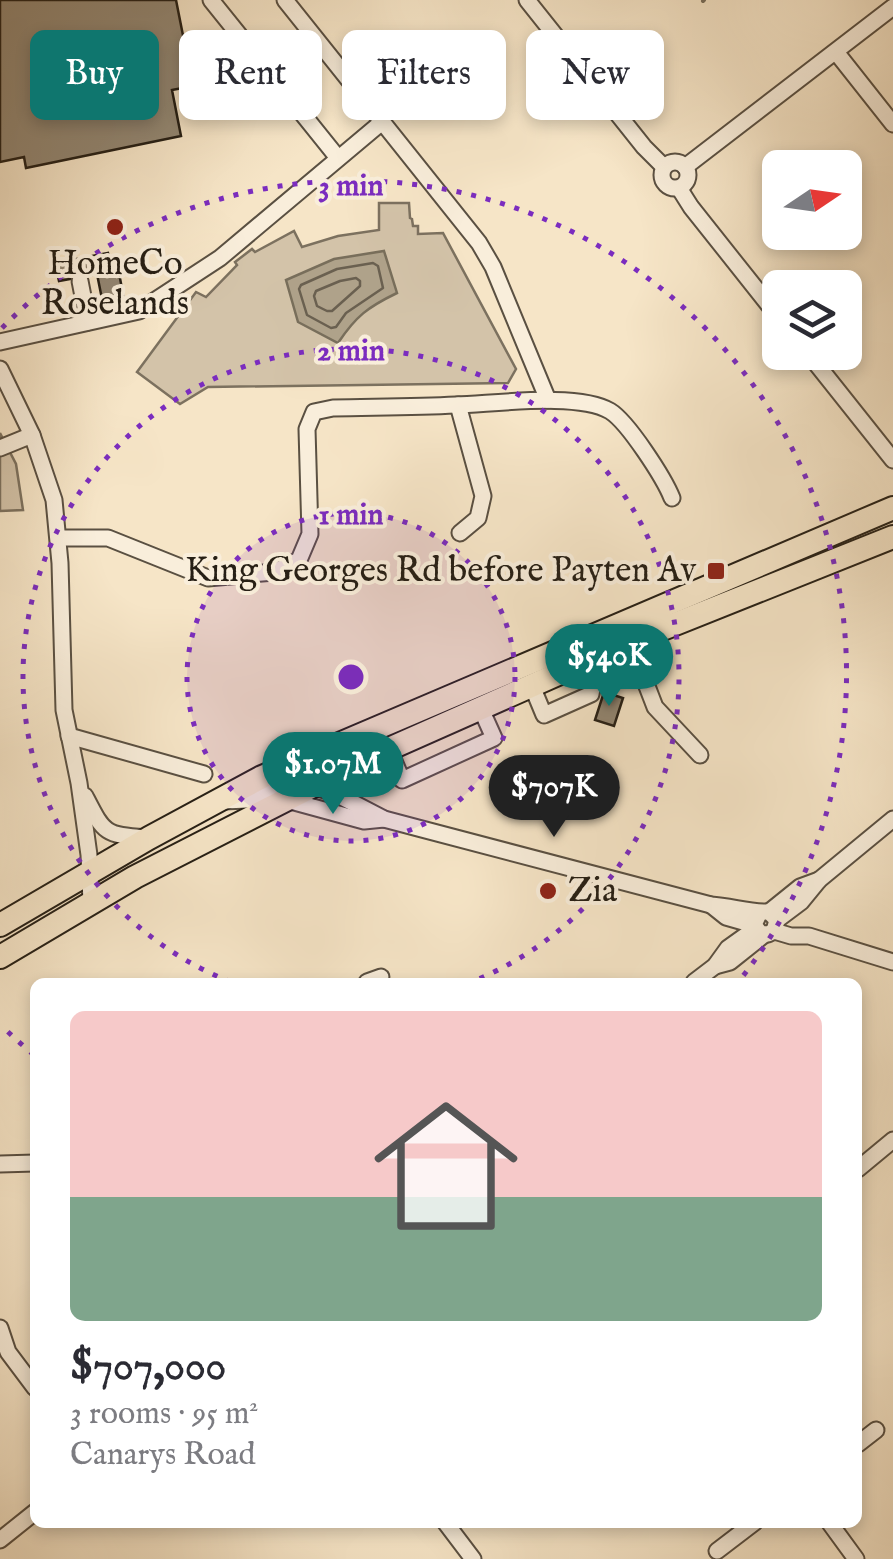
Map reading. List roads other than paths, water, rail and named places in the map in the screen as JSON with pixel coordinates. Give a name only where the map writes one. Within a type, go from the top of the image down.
[{"type":"highway","points":[[0,925],[218,800],[313,754],[893,508]]},
{"type":"highway","points":[[0,958],[91,903],[364,760],[630,642],[893,536]]},
{"type":"street","points":[[211,0],[338,158]]},
{"type":"street","points":[[285,0],[479,243],[493,267],[548,400]]},
{"type":"street","points":[[527,0],[664,167],[663,180],[669,187],[678,188],[688,179],[685,166]]},
{"type":"street","points":[[685,166],[893,7]]},
{"type":"street","points":[[836,52],[893,124]]},
{"type":"street","points":[[0,342],[139,311],[220,258],[382,122]]},
{"type":"street","points":[[664,167],[672,162],[685,166]]},
{"type":"street","points":[[678,188],[762,296]]},
{"type":"street","points":[[80,281],[88,322]]},
{"type":"street","points":[[0,370],[32,435],[50,484],[59,538],[63,692],[79,784],[91,903]]},
{"type":"street","points":[[821,370],[893,460]]},
{"type":"street","points":[[59,538],[108,538],[208,578],[274,572],[299,560],[310,534],[307,429],[314,412],[332,408],[548,400],[593,404],[610,411],[624,424],[666,483],[672,498]]},
{"type":"street","points":[[458,406],[482,496],[478,518],[460,533]]},
{"type":"street","points":[[0,448],[32,435]]},
{"type":"street","points":[[630,642],[655,707],[700,755]]},
{"type":"street","points":[[389,750],[402,780],[494,738],[482,709]]},
{"type":"street","points":[[69,736],[204,774]]},
{"type":"street","points":[[364,760],[354,784],[357,797],[367,808]]},
{"type":"street","points":[[218,800],[247,800],[294,780],[315,785],[384,818],[711,905],[730,906],[766,923]]},
{"type":"street","points":[[79,784],[98,822],[110,833],[149,838]]},
{"type":"street","points":[[286,800],[364,821],[384,818]]},
{"type":"street","points":[[699,978],[715,966],[728,948],[801,902],[819,880],[893,819]]},
{"type":"street","points":[[715,966],[730,962],[800,887],[819,880]]},
{"type":"street","points":[[801,902],[799,918],[810,936]]},
{"type":"street","points":[[711,905],[733,919],[797,926],[810,936],[893,962]]},
{"type":"street","points":[[728,948],[733,919]]},
{"type":"street","points":[[862,1166],[893,1140]]},
{"type":"street","points":[[0,1164],[30,1163]]},
{"type":"street","points":[[0,1328],[8,1352],[30,1381]]},
{"type":"street","points":[[862,1441],[876,1430]]},
{"type":"street","points":[[0,1540],[30,1516]]},
{"type":"street","points":[[450,1528],[473,1559]]},
{"type":"street","points":[[717,1551],[747,1528]]},
{"type":"street","points":[[833,1528],[856,1559]]},
{"type":"water","points":[[384,251],[397,293],[363,313],[338,343],[298,322],[286,280],[334,259]]},
{"type":"place","name":"HomeCo Roselands","points":[[115,227]]},
{"type":"place","name":"King Georges Rd before Payten Av","points":[[716,571]]},
{"type":"place","name":"Zia","points":[[548,891]]}]
